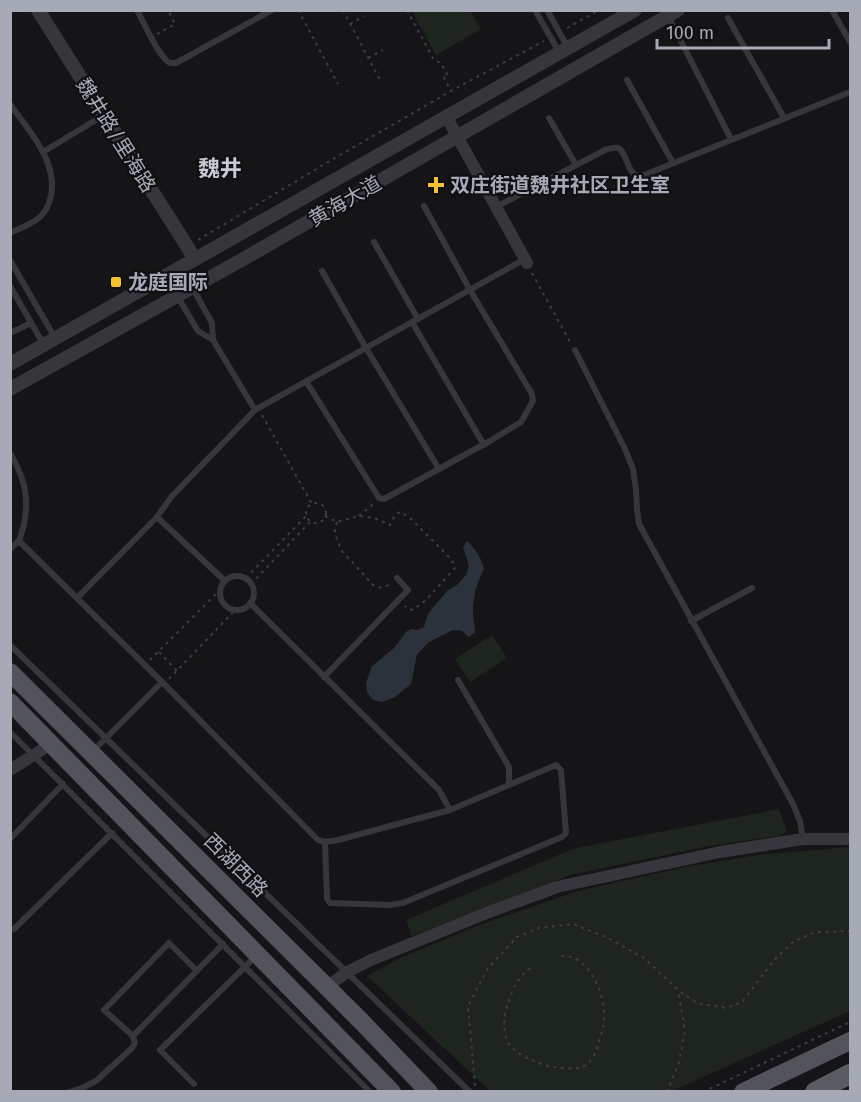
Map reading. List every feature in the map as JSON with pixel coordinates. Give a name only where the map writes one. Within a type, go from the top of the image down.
[{"type":"highway","points":[[815,1092],[850,1074]]},
{"type":"main road","name":"西湖西路","points":[[10,672],[371,1031],[429,1092]]},
{"type":"main road","points":[[10,702],[252,961],[312,1010],[382,1091]]},
{"type":"main road","points":[[371,1031],[436,1092]]},
{"type":"main road","points":[[743,1092],[850,1041]]},
{"type":"street","name":"魏井路/里海路","points":[[38,10],[195,260]]},
{"type":"street","name":"黄海大道","points":[[10,364],[635,10]]},
{"type":"street","name":"黄海大道","points":[[10,389],[458,136],[670,12]]},
{"type":"street","points":[[447,116],[526,261]]},
{"type":"street","points":[[10,770],[51,744]]},
{"type":"street","points":[[327,987],[347,972],[489,912],[557,887],[720,852],[803,839],[850,839]]},
{"type":"lane","points":[[137,10],[165,58],[172,63],[176,63],[272,10]]},
{"type":"lane","points":[[535,10],[551,37],[564,51]]},
{"type":"lane","points":[[547,10],[560,32],[564,51]]},
{"type":"lane","points":[[832,10],[850,42]]},
{"type":"lane","points":[[670,12],[731,139]]},
{"type":"lane","points":[[728,18],[784,118]]},
{"type":"lane","points":[[627,80],[673,163]]},
{"type":"lane","points":[[496,207],[600,152],[615,147],[620,150],[633,174],[644,175],[850,92]]},
{"type":"lane","points":[[10,104],[43,152],[50,168],[52,187],[49,205],[41,217],[10,233]]},
{"type":"lane","points":[[43,152],[104,115]]},
{"type":"lane","points":[[549,118],[576,165]]},
{"type":"lane","points":[[306,381],[379,498],[384,499],[484,445],[521,422],[533,401],[532,394],[470,290],[424,206]]},
{"type":"lane","points":[[374,242],[484,445]]},
{"type":"lane","points":[[10,260],[50,342]]},
{"type":"lane","points":[[77,598],[157,517],[172,496],[256,409],[526,261]]},
{"type":"lane","points":[[181,267],[212,323],[213,340]]},
{"type":"lane","points":[[322,271],[439,469]]},
{"type":"lane","points":[[165,276],[198,331],[213,340],[256,409]]},
{"type":"lane","points":[[10,286],[32,322],[50,342]]},
{"type":"lane","points":[[10,333],[32,322]]},
{"type":"lane","points":[[575,350],[633,469],[639,524],[793,804],[800,821],[803,839]]},
{"type":"lane","points":[[10,453],[19,468],[26,499],[25,523],[19,541],[10,549]]},
{"type":"lane","points":[[157,517],[225,581]]},
{"type":"lane","points":[[19,541],[318,840],[325,842],[338,840],[450,810],[556,765],[561,770],[566,833],[562,837],[403,903],[390,905],[330,903],[327,899],[325,842]]},
{"type":"lane","points":[[235,576],[246,578],[254,593],[250,603],[246,607],[236,609],[226,605],[220,596],[220,590],[225,581],[235,576]]},
{"type":"lane","points":[[324,676],[408,590],[396,578]]},
{"type":"lane","points":[[691,621],[752,588]]},
{"type":"lane","points":[[250,603],[439,790],[450,810]]},
{"type":"lane","points":[[10,645],[470,1092]]},
{"type":"lane","points":[[458,680],[510,767],[509,785]]},
{"type":"lane","points":[[92,753],[163,683]]},
{"type":"lane","points":[[10,732],[223,944],[252,961],[382,1091]]},
{"type":"lane","points":[[10,839],[63,784]]},
{"type":"lane","points":[[14,929],[112,833]]},
{"type":"lane","points":[[69,1092],[96,1081],[132,1048],[135,1043],[133,1036],[104,1010],[168,943],[197,971]]},
{"type":"lane","points":[[133,1036],[223,944]]},
{"type":"lane","points":[[194,1084],[160,1050],[252,961]]},
{"type":"path","points":[[152,37],[175,24],[168,10]]},
{"type":"path","points":[[298,10],[338,84]]},
{"type":"path","points":[[343,10],[381,82]]},
{"type":"path","points":[[407,10],[434,60],[441,63],[448,76],[444,78],[451,91]]},
{"type":"path","points":[[560,32],[599,10]]},
{"type":"path","points":[[350,24],[364,16]]},
{"type":"path","points":[[197,241],[451,91],[551,37]]},
{"type":"path","points":[[368,58],[383,50]]},
{"type":"path","points":[[526,261],[575,350]]},
{"type":"path","points":[[256,409],[312,504]]},
{"type":"path","points":[[358,516],[379,498]]},
{"type":"path","points":[[246,578],[307,515],[308,508],[312,504],[319,503],[324,507],[326,513],[318,522],[311,521],[307,515]]},
{"type":"path","points":[[325,516],[338,522],[358,516],[374,518],[390,525],[399,512],[409,517],[452,560],[455,568],[451,574],[417,607],[409,609],[398,600]]},
{"type":"path","points":[[251,584],[311,521]]},
{"type":"path","points":[[338,522],[335,530],[342,551],[373,585],[382,588],[390,585],[396,578]]},
{"type":"path","points":[[145,665],[220,590]]},
{"type":"path","points":[[163,683],[236,609]]},
{"type":"path","points":[[159,652],[177,671]]},
{"type":"path","points":[[476,1092],[468,1006],[489,968],[517,937],[539,928],[573,924],[608,938],[644,958],[678,990],[696,1003],[726,1008],[742,1002],[776,958],[794,941],[816,932],[850,931]]},
{"type":"path","points":[[531,969],[524,973],[515,985],[509,1000],[504,1023],[507,1041],[516,1052],[542,1065],[563,1070],[585,1066],[593,1058],[598,1048],[604,1022],[602,997],[593,976],[583,964],[574,958],[558,956]]},
{"type":"path","points":[[667,1092],[679,1062],[685,1031],[678,990]]},
{"type":"path","points":[[703,1092],[850,1022]]},
{"type":"shaded area","points":[[412,11],[470,11],[481,29],[436,55]]},
{"type":"shaded area","points":[[467,541],[478,554],[484,569],[474,600],[475,632],[469,637],[462,631],[453,630],[429,642],[417,654],[411,684],[395,697],[382,702],[373,700],[367,692],[366,683],[372,666],[394,648],[407,631],[424,627],[431,610],[448,590],[457,585],[466,575],[469,566],[463,547]]},
{"type":"shaded area","points":[[492,635],[507,658],[470,682],[455,659]]},
{"type":"shaded area","points":[[779,809],[787,831],[779,836],[709,846],[570,875],[412,936],[406,920],[576,848]]},
{"type":"shaded area","points":[[850,847],[850,1011],[672,1091],[490,1091],[367,976],[400,958],[479,925],[578,891],[685,867],[757,855]]},
{"type":"place","name":"双庄街道魏井社区卫生室","points":[[436,185]]},
{"type":"place","name":"龙庭国际","points":[[116,282]]},
{"type":"district","name":"魏井","points":[[220,168]]}]
